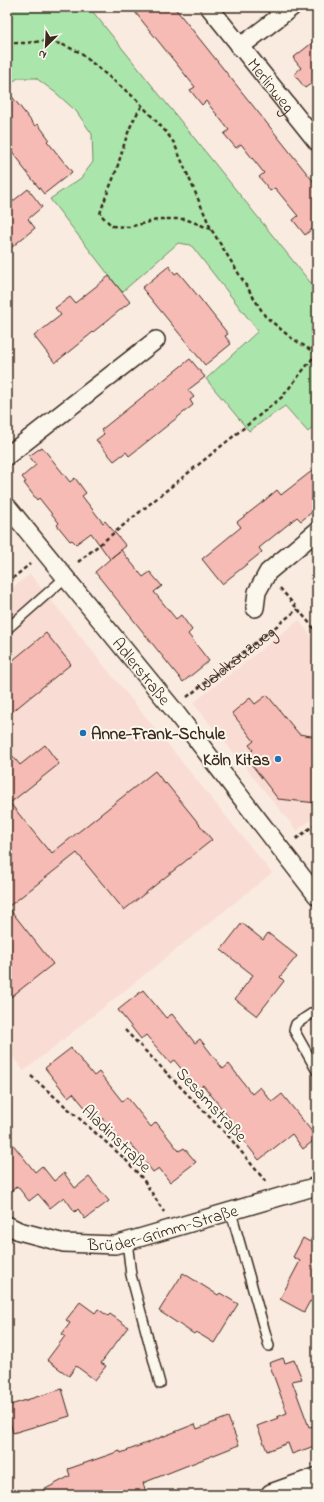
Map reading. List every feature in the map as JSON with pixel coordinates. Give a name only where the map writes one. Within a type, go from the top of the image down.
[{"type":"main road","points":[[272,1495],[317,1479]]},
{"type":"street","name":"Merlinweg","points":[[209,7],[317,142]]},
{"type":"street","name":"Merlinweg","points":[[240,47],[281,10]]},
{"type":"street","points":[[7,456],[156,340]]},
{"type":"street","name":"Adlerstraße","points":[[7,506],[65,575],[173,709],[317,896]]},
{"type":"street","name":"Waldkauzweg","points":[[255,608],[257,592],[268,572],[317,531]]},
{"type":"street","name":"Brüder-Grimm-Straße","points":[[7,1225],[19,1231],[64,1243],[115,1245],[317,1186]]},
{"type":"lane","points":[[7,629],[65,575]]},
{"type":"lane","points":[[317,1010],[296,1024],[294,1030],[317,1071]]},
{"type":"lane","points":[[231,1212],[269,1346]]},
{"type":"lane","points":[[127,1241],[131,1275],[160,1384]]},
{"type":"path","points":[[7,43],[43,41],[61,44],[79,52],[136,99],[174,143],[212,229],[265,316],[290,337],[316,354],[282,397],[65,575]]},
{"type":"path","points":[[142,106],[134,118],[125,139],[115,174],[100,214],[112,226],[129,227],[162,218],[186,219],[212,229]]},
{"type":"path","points":[[7,583],[45,552]]},
{"type":"path","points":[[268,572],[317,632]]},
{"type":"path","name":"Waldkauzweg","points":[[173,709],[298,609]]},
{"type":"path","points":[[282,851],[317,822]]},
{"type":"path","name":"Sesamstraße","points":[[125,1030],[230,1138],[278,1198]]},
{"type":"path","name":"Aladinstraße","points":[[31,1076],[129,1163],[144,1179],[174,1228]]},
{"type":"shaded area","name":"Anne-Frank-Schule","points":[[30,574],[272,873],[24,1071],[7,1050],[7,592]]},
{"type":"shaded area","name":"Köln Kitas","points":[[299,620],[317,644],[317,815],[297,831],[193,703]]},
{"type":"green space","points":[[7,7],[89,7],[314,287],[317,288],[317,424],[308,432],[285,406],[249,431],[206,379],[258,331],[191,245],[178,243],[122,292],[50,199],[81,178],[93,162],[92,134],[76,111],[36,78],[18,78],[7,86]]},
{"type":"building","points":[[131,7],[174,7],[317,186],[317,225],[305,235],[293,220],[298,216],[275,188],[270,191],[259,177],[264,173],[241,144],[236,148],[224,134],[229,130],[206,101],[202,105],[190,90],[195,87]]},
{"type":"building","points":[[317,39],[317,89],[312,83],[305,88],[294,74],[301,68],[293,58]]},
{"type":"building","points":[[7,90],[35,126],[38,124],[49,139],[47,141],[72,172],[44,194],[7,145]]},
{"type":"building","points":[[28,189],[42,207],[28,219],[35,228],[7,251],[7,206]]},
{"type":"building","points":[[169,266],[175,274],[178,272],[228,334],[225,336],[231,344],[205,365],[142,288]]},
{"type":"building","points":[[109,276],[130,302],[55,363],[34,336],[61,315],[55,308],[70,297],[75,303]]},
{"type":"building","points":[[190,359],[205,377],[188,390],[194,397],[190,400],[193,405],[129,456],[126,452],[114,461],[96,440],[104,434],[101,430]]},
{"type":"building","points":[[42,447],[70,482],[75,478],[86,493],[82,496],[103,523],[105,521],[126,546],[121,550],[143,577],[150,572],[162,586],[154,592],[176,619],[181,615],[192,630],[188,634],[209,661],[183,682],[95,572],[110,559],[91,533],[76,544],[72,540],[70,541],[57,525],[59,523],[39,498],[37,500],[24,483],[26,482],[22,477],[36,465],[29,456]]},
{"type":"building","points":[[317,467],[317,508],[301,521],[297,517],[259,548],[262,552],[222,584],[202,559],[241,527],[237,522],[277,490],[281,495]]},
{"type":"building","points":[[46,633],[71,664],[7,716],[7,665]]},
{"type":"building","points":[[267,695],[299,734],[317,737],[317,803],[278,799],[245,756],[253,750],[249,745],[254,741],[232,713],[250,698],[255,704]]},
{"type":"building","points":[[45,745],[59,764],[10,803],[52,853],[155,771],[212,840],[124,910],[77,853],[8,907],[53,964],[7,1000],[7,749],[20,765]]},
{"type":"building","points":[[242,923],[263,940],[268,933],[297,956],[280,977],[284,981],[257,1016],[235,999],[253,975],[221,950]]},
{"type":"building","points":[[143,990],[166,1018],[172,1014],[195,1043],[200,1039],[223,1069],[229,1064],[252,1094],[260,1087],[272,1102],[282,1094],[317,1138],[303,1149],[292,1134],[259,1160],[236,1131],[238,1129],[203,1085],[198,1089],[174,1060],[170,1063],[146,1035],[141,1039],[118,1010]]},
{"type":"building","points":[[71,1048],[94,1076],[99,1072],[122,1101],[127,1097],[151,1127],[156,1122],[179,1151],[184,1148],[196,1162],[170,1182],[159,1168],[153,1172],[130,1143],[125,1147],[102,1118],[97,1122],[73,1093],[68,1097],[45,1068]]},
{"type":"building","points":[[7,1137],[35,1172],[42,1166],[54,1181],[64,1173],[75,1188],[89,1177],[109,1201],[85,1219],[78,1209],[75,1212],[64,1197],[50,1208],[38,1194],[29,1201],[17,1186],[7,1195]]},
{"type":"building","points":[[317,1228],[317,1305],[310,1301],[304,1312],[280,1299],[300,1261],[293,1257],[303,1238],[310,1242]]},
{"type":"building","points":[[183,1273],[218,1295],[220,1293],[238,1304],[214,1343],[196,1332],[194,1334],[159,1311]]},
{"type":"building","points":[[80,1302],[95,1313],[98,1309],[108,1316],[110,1314],[128,1327],[101,1363],[106,1366],[95,1380],[76,1366],[69,1376],[47,1360],[65,1336],[62,1334],[70,1323],[66,1320]]},
{"type":"building","points":[[283,1358],[285,1363],[294,1360],[302,1379],[292,1381],[309,1427],[317,1425],[317,1445],[292,1454],[288,1443],[267,1451],[257,1426],[287,1413],[269,1363]]},
{"type":"building","points":[[62,1389],[70,1416],[13,1433],[7,1406]]},
{"type":"building","points":[[228,1417],[239,1445],[143,1483],[147,1495],[34,1495],[70,1476],[68,1469],[120,1451],[121,1453],[195,1424],[197,1429]]},
{"type":"place","name":"Anne-Frank-Schule","points":[[83,733]]},
{"type":"place","name":"Köln Kitas","points":[[278,759]]}]
